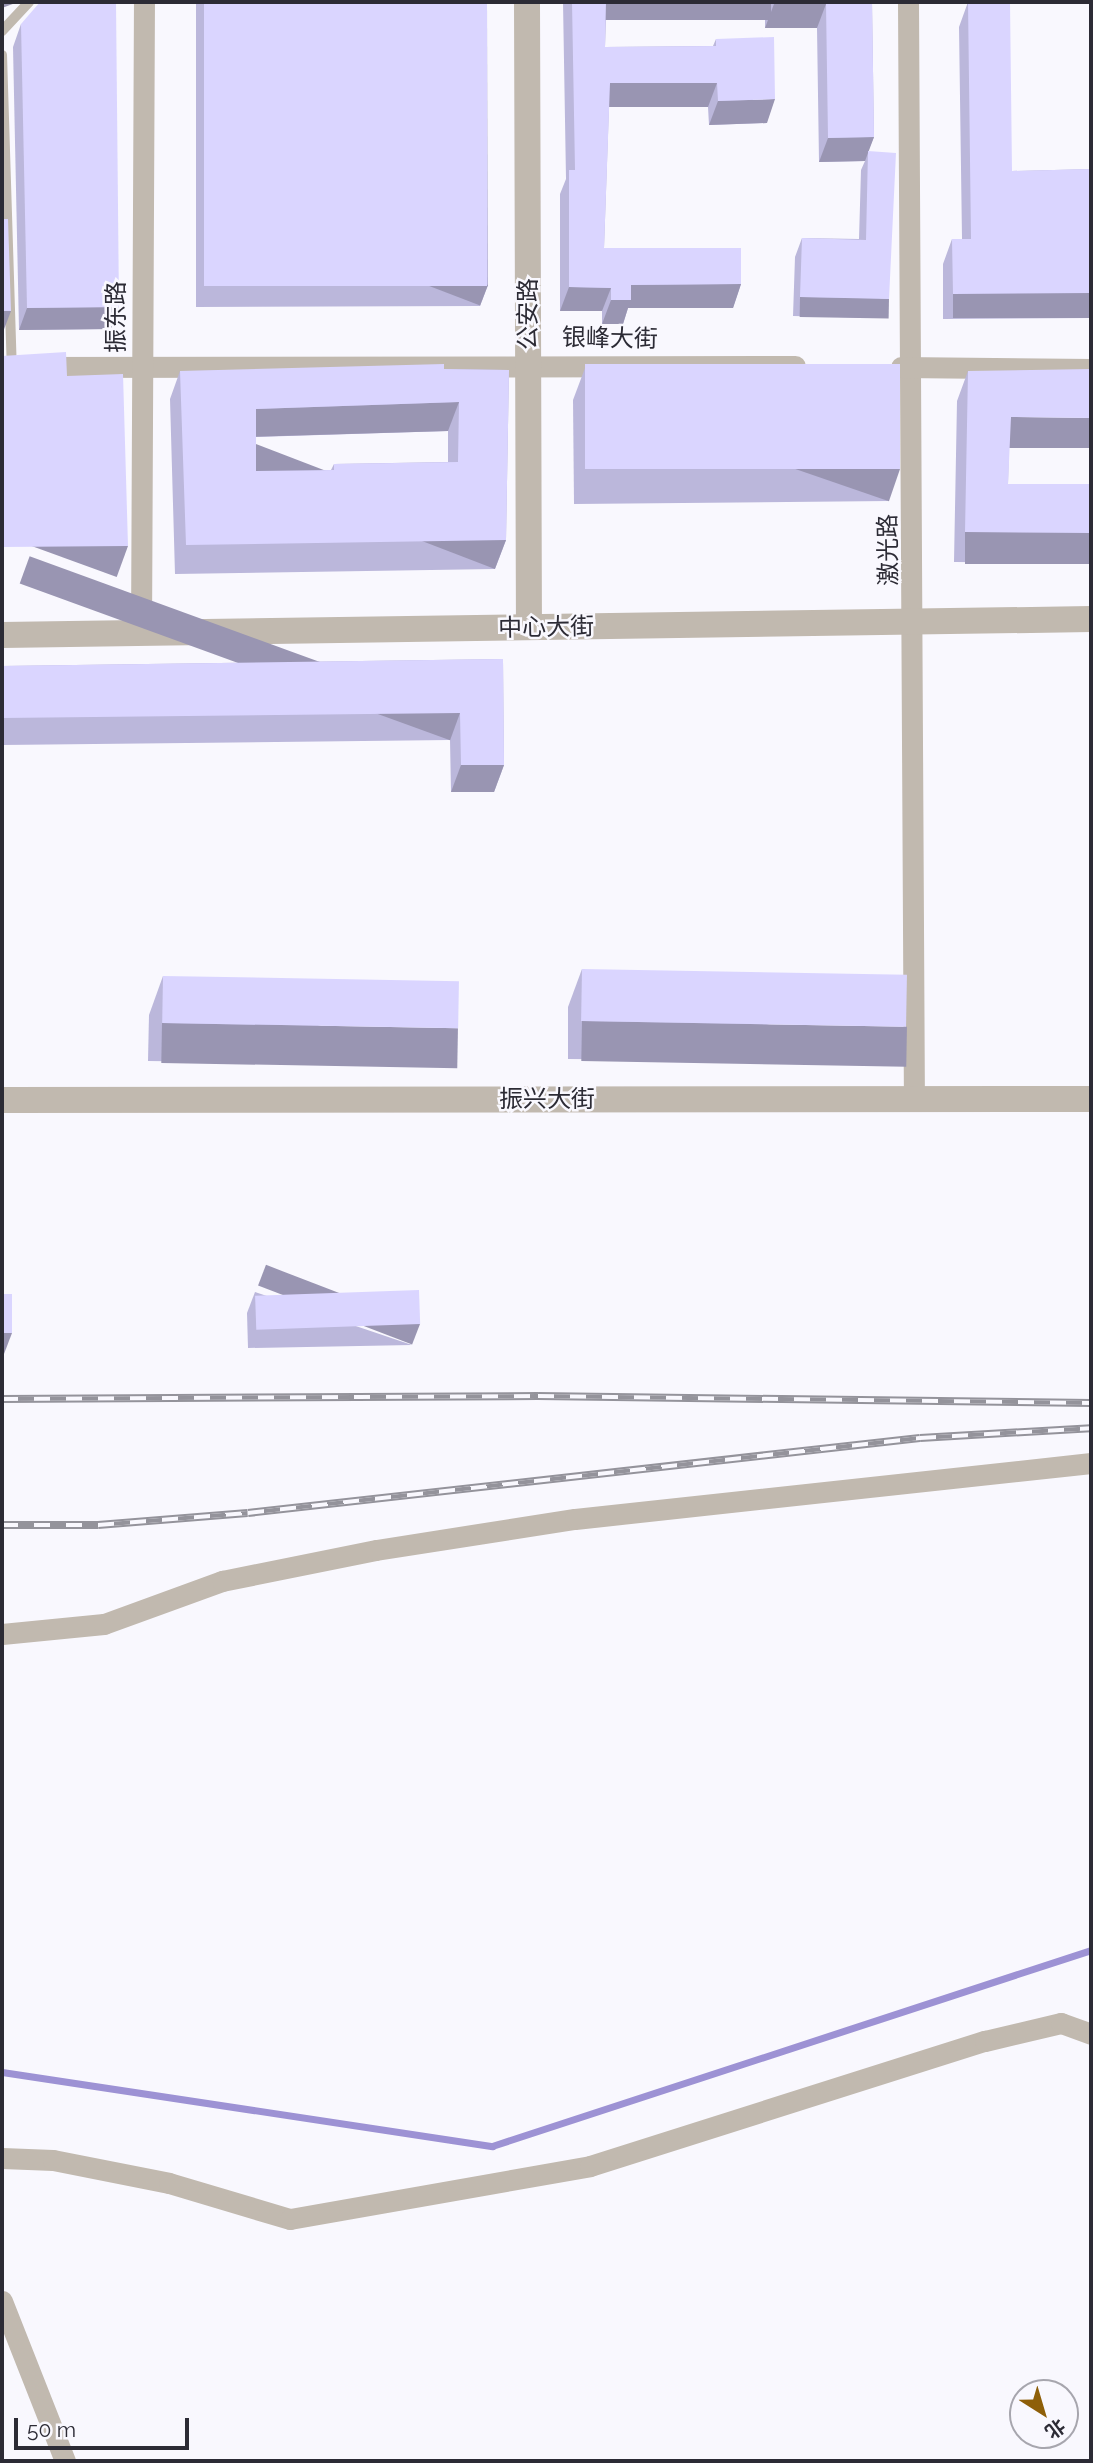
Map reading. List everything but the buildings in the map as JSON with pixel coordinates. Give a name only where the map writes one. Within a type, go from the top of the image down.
[{"type":"street","name":"振东路","points":[[141,633],[144,2]]},
{"type":"street","name":"公安路","points":[[527,2],[529,627]]},
{"type":"street","name":"激光路","points":[[908,2],[915,621],[915,1098]]},
{"type":"street","name":"银峰大街","points":[[7,367],[528,363],[816,366]]},
{"type":"street","points":[[885,367],[1091,369]]},
{"type":"street","name":"中心大街","points":[[2,635],[1091,619]]},
{"type":"street","name":"振兴大街","points":[[2,1100],[1091,1099]]},
{"type":"street","points":[[2,1634],[104,1624],[222,1581],[416,1544],[575,1519],[1091,1463]]},
{"type":"street","points":[[2,2158],[53,2160],[169,2183],[290,2219],[590,2166],[985,2041],[1061,2024],[1091,2034]]},
{"type":"street","points":[[2,2301],[65,2461]]},
{"type":"lane","points":[[2,31],[29,2]]},
{"type":"lane","points":[[2,55],[7,367]]},
{"type":"waterway","points":[[2,2072],[492,2146],[1091,1950]]},
{"type":"railway","points":[[2,1399],[538,1396],[1091,1403]]},
{"type":"railway","points":[[2,1525],[98,1525],[248,1513],[920,1438],[1091,1428]]}]
